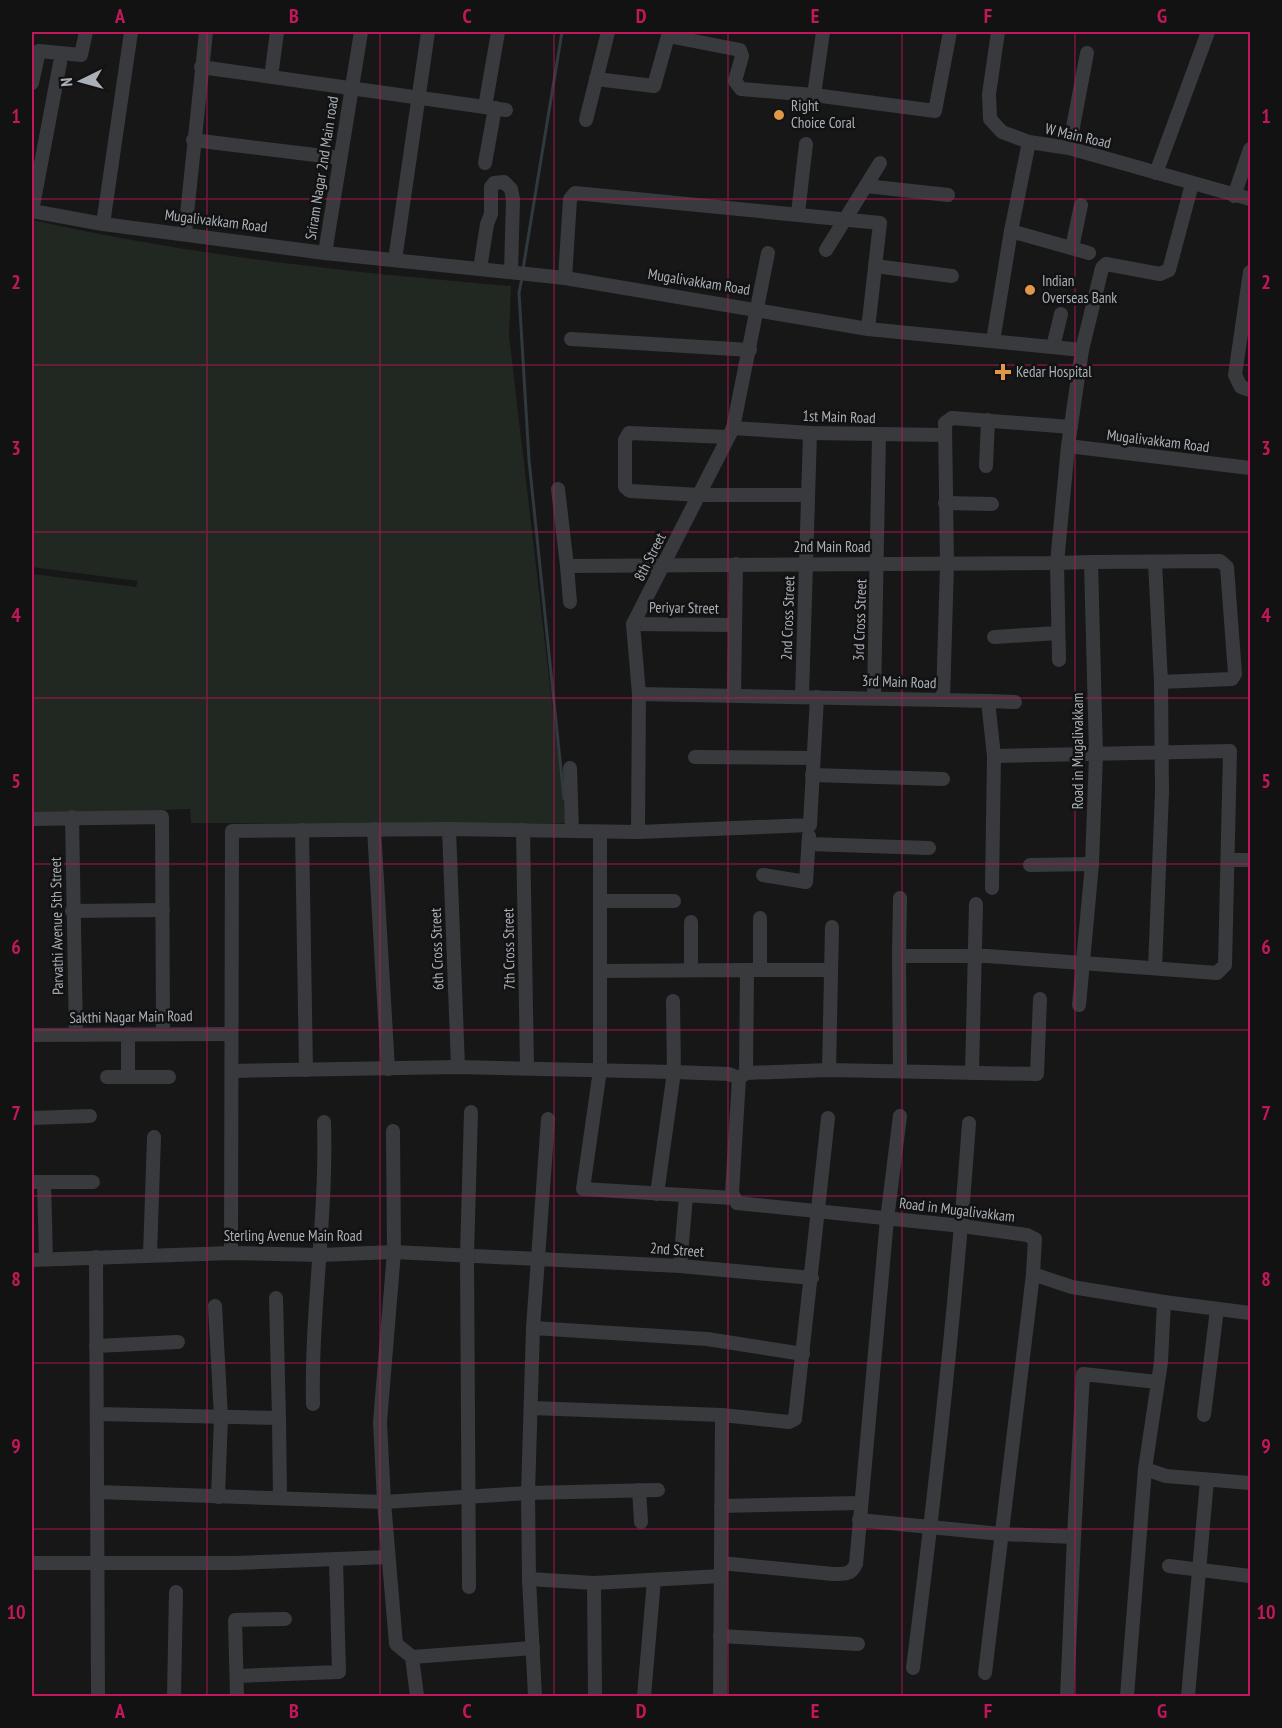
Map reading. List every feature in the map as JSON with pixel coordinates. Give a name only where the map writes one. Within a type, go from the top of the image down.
[{"type":"street","points":[[32,83],[39,51],[81,55],[86,32]]},
{"type":"street","points":[[103,224],[131,32]]},
{"type":"street","points":[[186,233],[193,140],[206,32]]},
{"type":"street","points":[[271,77],[277,32]]},
{"type":"street","name":"Sriram Nagar 2nd Main road","points":[[325,253],[361,32]]},
{"type":"street","points":[[395,260],[428,32]]},
{"type":"street","points":[[485,163],[495,108],[498,32]]},
{"type":"street","points":[[586,120],[608,32]]},
{"type":"street","points":[[814,94],[824,32]]},
{"type":"street","points":[[596,79],[654,86],[669,34],[740,50],[742,56],[735,81],[741,89],[814,94],[935,111],[950,32]]},
{"type":"street","name":"W Main Road","points":[[998,32],[989,94],[990,119],[1002,132],[1029,142],[1069,148],[1251,200]]},
{"type":"street","points":[[1156,173],[1208,32]]},
{"type":"street","points":[[1069,148],[1087,53]]},
{"type":"street","points":[[32,211],[60,63]]},
{"type":"street","points":[[201,68],[495,108]]},
{"type":"street","points":[[193,140],[340,158]]},
{"type":"street","points":[[993,341],[1011,231],[1029,142]]},
{"type":"street","points":[[798,213],[806,144]]},
{"type":"street","points":[[1234,196],[1251,149]]},
{"type":"street","points":[[826,250],[880,163]]},
{"type":"street","points":[[480,269],[491,214],[491,187],[494,183],[504,183],[511,189],[513,199],[512,272]]},
{"type":"street","points":[[1059,660],[1057,563],[1068,446],[1082,350],[1102,268],[1106,264],[1160,274],[1169,270],[1191,184]]},
{"type":"street","points":[[866,186],[948,195]]},
{"type":"street","points":[[559,277],[570,199],[574,193],[798,213],[880,223],[868,329]]},
{"type":"street","points":[[1072,248],[1082,205]]},
{"type":"street","name":"Mugalivakkam Road","points":[[32,211],[103,224],[186,233],[325,253],[559,277],[756,308],[868,329],[1082,350]]},
{"type":"street","points":[[1011,231],[1089,253]]},
{"type":"street","name":"8th Street","points":[[633,624],[666,564],[730,432],[750,350],[768,253]]},
{"type":"street","points":[[875,266],[952,276]]},
{"type":"street","points":[[1251,272],[1235,375],[1242,387],[1251,390]]},
{"type":"street","points":[[1053,347],[1061,314]]},
{"type":"street","points":[[571,339],[750,350]]},
{"type":"street","name":"3rd Main Road","points":[[639,694],[943,700],[947,564],[945,423],[952,418],[988,420]]},
{"type":"street","points":[[986,466],[988,420],[1071,427]]},
{"type":"street","name":"1st Main Road","points":[[699,495],[627,490],[624,485],[626,438],[633,432],[944,435]]},
{"type":"street","name":"2nd Cross Street","points":[[802,696],[810,433]]},
{"type":"street","name":"3rd Cross Street","points":[[874,698],[879,435]]},
{"type":"street","name":"Mugalivakkam Road","points":[[1068,446],[1251,468]]},
{"type":"street","points":[[558,489],[570,602]]},
{"type":"street","points":[[699,495],[808,495]]},
{"type":"street","points":[[945,503],[992,504]]},
{"type":"street","name":"Road in Mugalivakkam","points":[[1079,1005],[1092,864],[1096,755],[1091,562]]},
{"type":"street","points":[[1155,562],[1162,752],[1155,968]]},
{"type":"street","points":[[1057,563],[1224,563],[1227,567],[1235,674],[1228,681],[1161,682]]},
{"type":"street","name":"2nd Main Road","points":[[567,566],[1057,563]]},
{"type":"street","points":[[734,695],[736,564]]},
{"type":"street","points":[[633,624],[639,694],[638,832]]},
{"type":"street","name":"Periyar Street","points":[[633,624],[735,624]]},
{"type":"street","points":[[994,637],[1058,633]]},
{"type":"street","points":[[763,875],[806,882],[817,697]]},
{"type":"street","points":[[943,700],[1016,702]]},
{"type":"street","points":[[987,701],[994,756],[992,888]]},
{"type":"street","points":[[899,956],[977,956],[1217,973],[1224,968],[1230,751],[994,756]]},
{"type":"street","points":[[695,757],[812,758]]},
{"type":"street","points":[[570,768],[572,831]]},
{"type":"street","points":[[812,775],[943,779]]},
{"type":"street","name":"Parvathi Avenue 5th Street","points":[[72,817],[76,1035]]},
{"type":"street","points":[[32,819],[162,817],[163,1033]]},
{"type":"street","points":[[231,1253],[232,831],[448,829],[638,832],[810,825]]},
{"type":"street","name":"6th Cross Street","points":[[448,829],[458,1067]]},
{"type":"street","points":[[302,830],[306,1070]]},
{"type":"street","points":[[374,830],[387,1069]]},
{"type":"street","name":"7th Cross Street","points":[[523,830],[527,1068]]},
{"type":"street","points":[[600,832],[600,1070]]},
{"type":"street","points":[[809,844],[929,848]]},
{"type":"street","points":[[1228,861],[1251,860]]},
{"type":"street","points":[[1030,865],[1092,864]]},
{"type":"street","points":[[900,898],[900,1071]]},
{"type":"street","points":[[600,901],[674,901]]},
{"type":"street","points":[[972,1073],[977,956],[976,904]]},
{"type":"street","points":[[72,911],[163,910]]},
{"type":"street","points":[[733,1198],[742,1075],[760,918]]},
{"type":"street","points":[[691,970],[692,922]]},
{"type":"street","points":[[828,1070],[832,927]]},
{"type":"street","points":[[600,971],[830,970]]},
{"type":"street","points":[[232,1071],[458,1067],[742,1075],[828,1070],[1037,1074],[1040,999]]},
{"type":"street","points":[[657,1194],[674,1072],[673,1000]]},
{"type":"street","points":[[128,1034],[128,1077]]},
{"type":"street","name":"Sakthi Nagar Main Road","points":[[32,1035],[230,1034]]},
{"type":"street","name":"Road in Mugalivakkam","points":[[600,1070],[583,1189],[733,1198],[741,1205],[962,1226],[1035,1239],[1033,1274]]},
{"type":"street","points":[[107,1077],[169,1077]]},
{"type":"street","points":[[469,1587],[467,1255],[471,1113]]},
{"type":"street","points":[[32,1118],[90,1116]]},
{"type":"street","points":[[529,1579],[594,1583],[654,1580],[721,1569],[846,1574],[852,1571],[856,1564],[887,1219],[900,1116]]},
{"type":"street","points":[[531,1408],[722,1415],[793,1421],[796,1415],[820,1212],[828,1118]]},
{"type":"street","points":[[536,1696],[529,1579],[528,1493],[533,1328],[540,1257],[548,1119]]},
{"type":"street","points":[[313,1404],[312,1360],[325,1166],[324,1122]]},
{"type":"street","points":[[913,1668],[931,1527],[962,1226],[969,1123]]},
{"type":"street","points":[[393,1131],[394,1252],[380,1422],[396,1644],[412,1657],[532,1648]]},
{"type":"street","points":[[150,1255],[154,1137]]},
{"type":"street","points":[[46,1259],[38,1182],[93,1182]]},
{"type":"street","points":[[680,1266],[686,1196]]},
{"type":"street","name":"Sterling Avenue Main Road","points":[[32,1260],[231,1253],[320,1255],[394,1252],[540,1257]]},
{"type":"street","points":[[96,1257],[98,1696]]},
{"type":"street","name":"2nd Street","points":[[540,1257],[680,1266],[812,1278]]},
{"type":"street","points":[[985,1672],[1033,1274],[1072,1287],[1251,1313]]},
{"type":"street","points":[[276,1298],[280,1498]]},
{"type":"street","points":[[1127,1696],[1145,1469],[1157,1382],[1164,1302]]},
{"type":"street","points":[[215,1306],[221,1418],[218,1497]]},
{"type":"street","points":[[1204,1415],[1217,1309]]},
{"type":"street","points":[[533,1328],[706,1339],[803,1354]]},
{"type":"street","points":[[96,1346],[178,1342]]},
{"type":"street","points":[[1067,1696],[1083,1374],[1157,1382]]},
{"type":"street","points":[[97,1414],[279,1418]]},
{"type":"street","points":[[720,1696],[722,1415]]},
{"type":"street","points":[[1145,1469],[1166,1476],[1251,1483]]},
{"type":"street","points":[[1188,1696],[1207,1480]]},
{"type":"street","points":[[639,1490],[640,1522]]},
{"type":"street","points":[[97,1492],[384,1502],[528,1493],[658,1490]]},
{"type":"street","points":[[722,1506],[861,1503]]},
{"type":"street","points":[[859,1520],[1001,1534],[1074,1537]]},
{"type":"street","points":[[32,1563],[336,1560],[388,1557]]},
{"type":"street","points":[[237,1676],[339,1672],[336,1560]]},
{"type":"street","points":[[1169,1566],[1251,1576]]},
{"type":"street","points":[[644,1696],[654,1580]]},
{"type":"street","points":[[594,1583],[595,1696]]},
{"type":"street","points":[[174,1696],[176,1592]]},
{"type":"street","points":[[237,1696],[235,1620],[285,1619]]},
{"type":"street","points":[[720,1636],[858,1644]]},
{"type":"street","points":[[412,1657],[417,1696]]},
{"type":"shaded area","points":[[32,220],[210,253],[330,269],[511,286],[509,335],[566,823],[191,823],[190,809],[32,814],[32,574],[136,587],[138,581],[32,567]]},
{"type":"waterway","points":[[523,269],[562,32]]},
{"type":"waterway","points":[[522,278],[519,293],[529,460],[564,799]]},
{"type":"place","name":"Right Choice Coral","points":[[779,115]]},
{"type":"place","name":"Indian Overseas Bank","points":[[1030,290]]},
{"type":"place","name":"Kedar Hospital","points":[[1003,372]]}]
